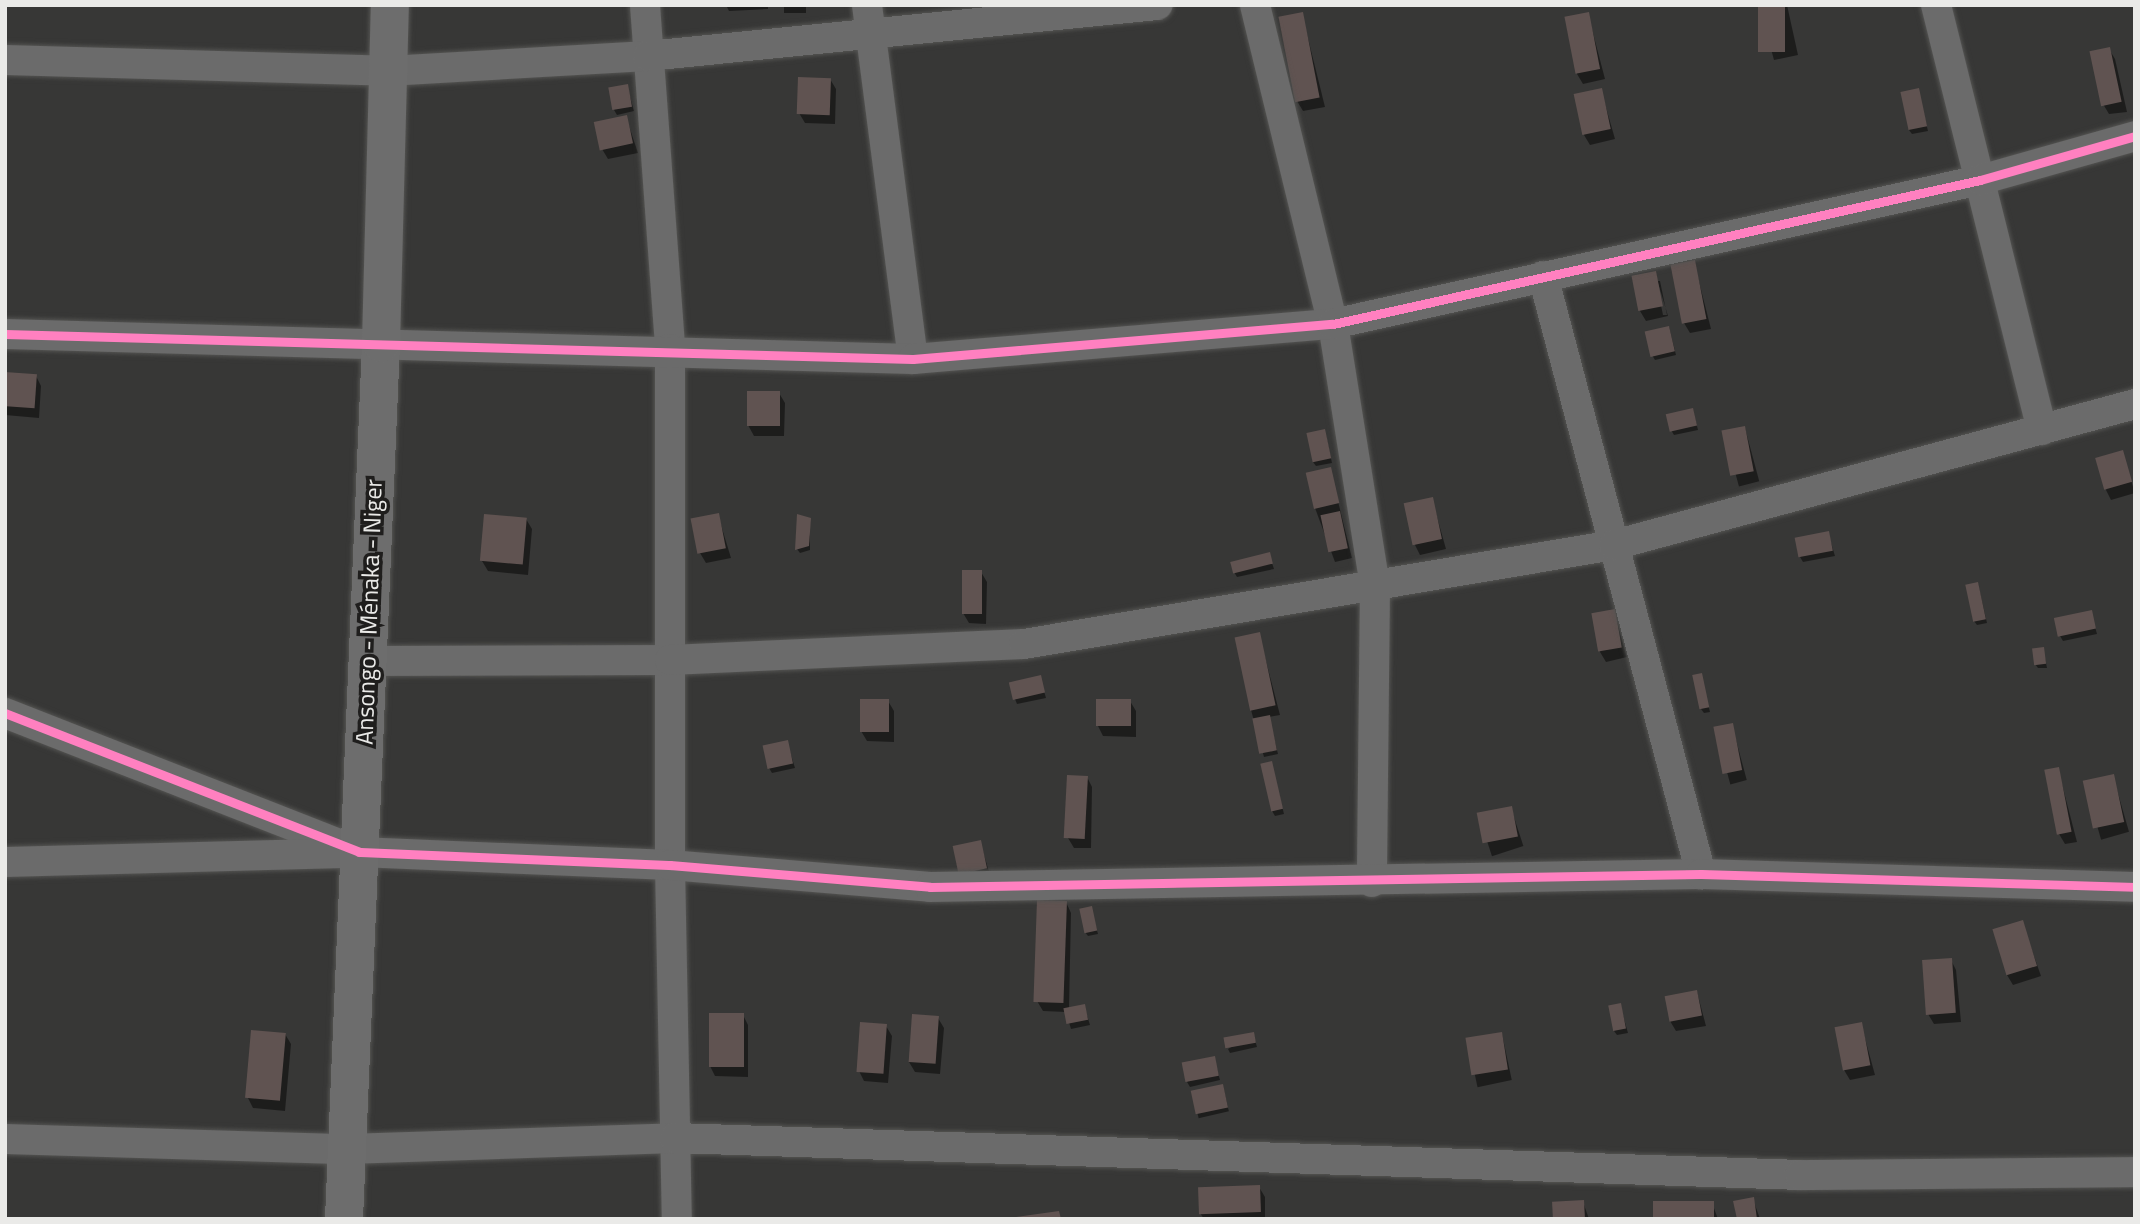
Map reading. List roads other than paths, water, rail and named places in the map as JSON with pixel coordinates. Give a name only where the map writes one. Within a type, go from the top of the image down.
[{"type":"main road","name":"Ansongo - Ménaka - Niger","points":[[344,1219],[381,343],[390,5]]},
{"type":"street","points":[[645,5],[670,349],[670,865],[677,1219]]},
{"type":"street","points":[[867,5],[913,359]]},
{"type":"street","points":[[5,61],[388,71],[648,56],[872,36],[1157,5]]},
{"type":"street","points":[[1255,5],[1333,324],[1375,585],[1372,883]]},
{"type":"street","points":[[1936,5],[2042,430]]},
{"type":"street","points":[[5,334],[670,349],[913,359],[1333,324],[1980,180],[2135,136]]},
{"type":"street","points":[[1543,276],[1701,874]]},
{"type":"street","points":[[367,662],[670,660],[1024,644],[1614,545],[2135,404]]},
{"type":"street","points":[[5,713],[359,852]]},
{"type":"street","points":[[5,862],[359,852],[670,865],[930,887],[1372,883],[1701,874],[2135,887]]},
{"type":"street","points":[[5,1139],[347,1149],[675,1138],[1800,1175],[2135,1172]]}]
